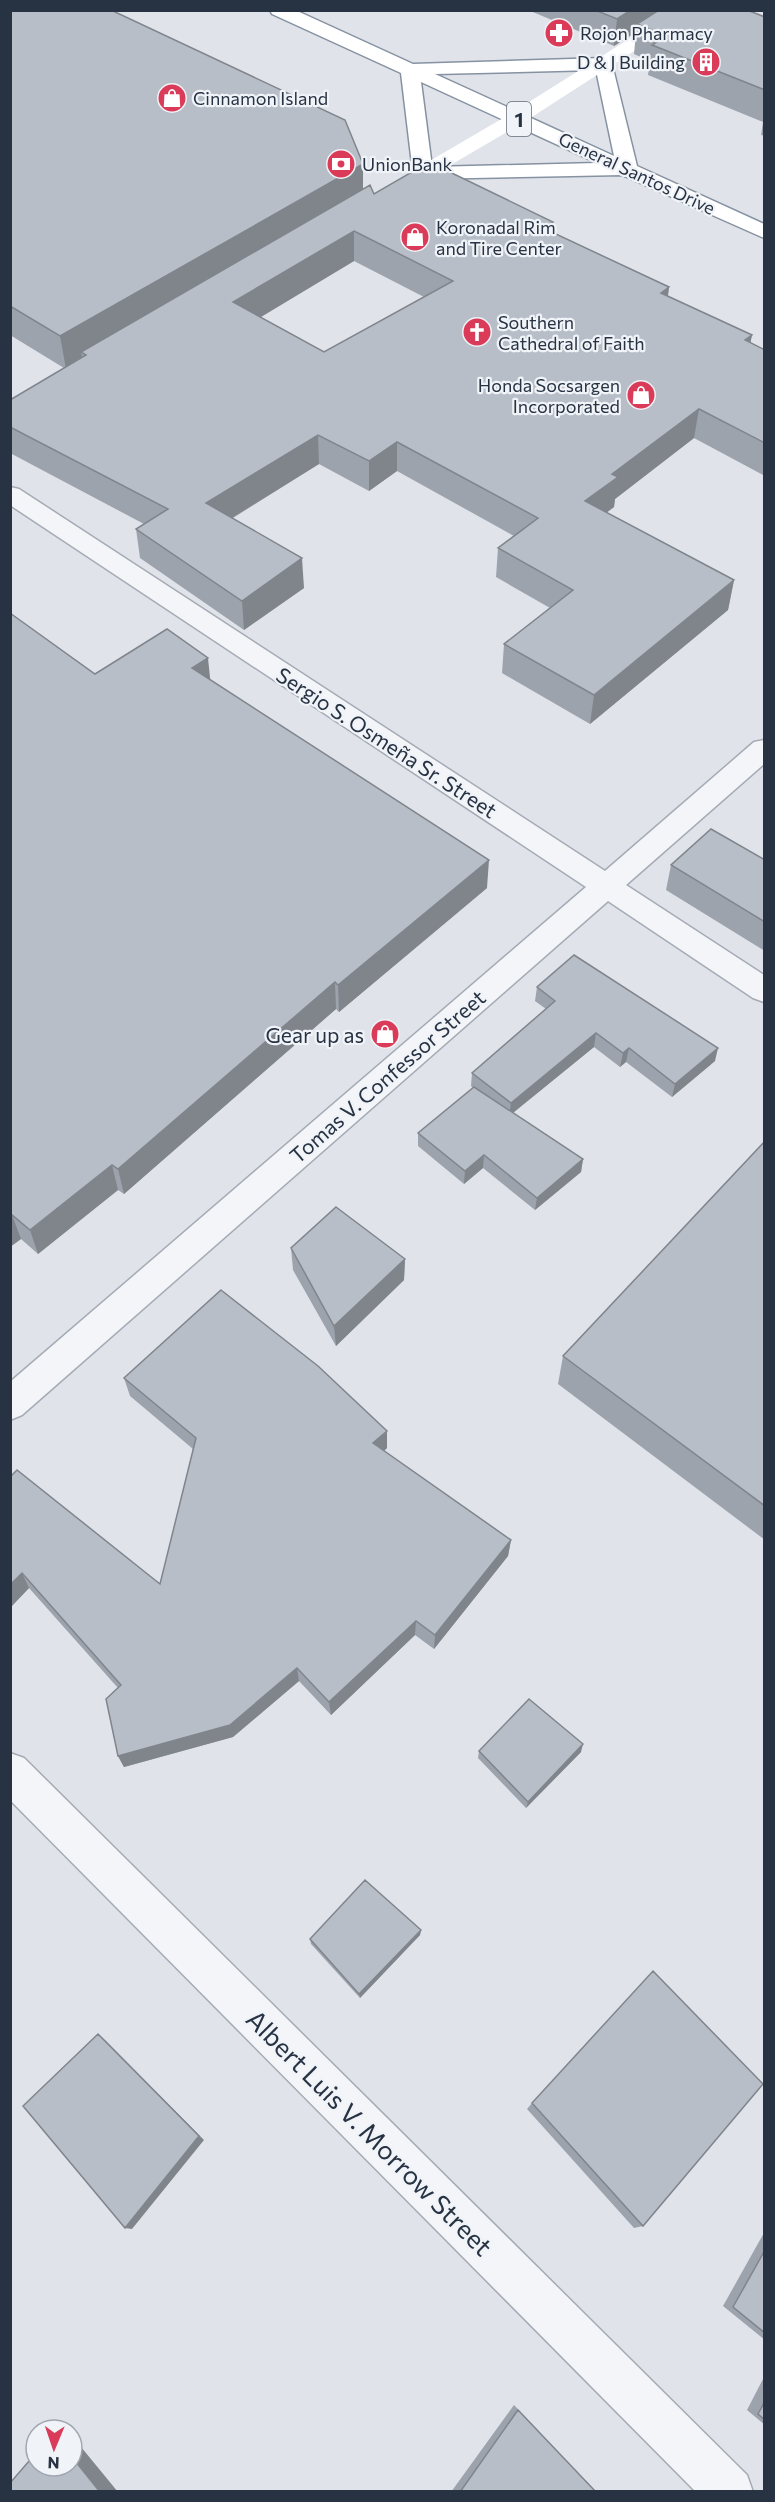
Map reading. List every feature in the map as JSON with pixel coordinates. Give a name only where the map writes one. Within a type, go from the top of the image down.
[{"type":"main road","name":"General Santos Drive","points":[[279,10],[765,231]]},
{"type":"main road","points":[[416,177],[517,118],[689,10]]},
{"type":"main road","points":[[416,177],[410,70],[604,64]]},
{"type":"main road","points":[[416,177],[627,168],[604,64]]},
{"type":"street","name":"Sergio S. Osmeña Sr. Street","points":[[10,494],[765,990]]},
{"type":"street","name":"Tomas V. Confessor Street","points":[[10,1404],[765,749]]},
{"type":"street","name":"Albert Luis V. Morrow Street","points":[[10,1772],[730,2492]]},
{"type":"building","points":[[10,10],[111,10],[345,120],[363,164],[60,336],[10,306]]},
{"type":"building","points":[[595,10],[631,10],[617,19]]},
{"type":"building","points":[[659,10],[747,10],[765,17],[765,90],[652,45],[666,36],[637,24]]},
{"type":"building","points":[[429,162],[553,222],[543,228],[669,287],[661,293],[752,335],[745,340],[765,350],[765,443],[699,409],[612,474],[618,477],[585,501],[734,580],[594,695],[504,644],[573,590],[498,548],[538,518],[397,442],[369,461],[318,435],[206,503],[302,558],[242,601],[136,529],[168,509],[10,427],[10,400],[86,355],[81,352],[370,185],[374,194]],"holes":[[[354,231],[453,281],[324,352],[233,302]]]},
{"type":"building","points":[[10,613],[95,674],[167,629],[208,658],[192,668],[489,860],[338,985],[335,982],[118,1169],[112,1165],[30,1230],[12,1215],[10,1216]]},
{"type":"building","points":[[711,829],[765,860],[765,922],[671,865]]},
{"type":"building","points":[[574,955],[718,1048],[675,1084],[629,1048],[623,1053],[596,1033],[511,1103],[472,1073],[555,1001],[537,987]]},
{"type":"building","points":[[474,1087],[583,1159],[537,1198],[484,1155],[465,1171],[418,1133]]},
{"type":"building","points":[[765,1141],[765,1506],[563,1356]]},
{"type":"building","points":[[336,1207],[405,1259],[334,1326],[291,1248]]},
{"type":"building","points":[[221,1290],[318,1366],[387,1431],[373,1443],[511,1540],[435,1635],[416,1621],[329,1702],[297,1668],[230,1725],[118,1756],[106,1699],[121,1685],[22,1573],[10,1585],[10,1477],[17,1470],[160,1584],[196,1438],[124,1378]]},
{"type":"building","points":[[529,1699],[583,1744],[528,1802],[479,1751]]},
{"type":"building","points":[[365,1880],[421,1930],[359,1994],[310,1939]]},
{"type":"building","points":[[653,1971],[763,2084],[643,2226],[532,2103]]},
{"type":"building","points":[[98,2034],[199,2136],[125,2228],[23,2106]]},
{"type":"building","points":[[765,2250],[765,2333],[733,2307]]},
{"type":"building","points":[[765,2401],[765,2420],[758,2414]]},
{"type":"building","points":[[518,2410],[596,2492],[460,2492]]},
{"type":"building","points":[[24,2467],[24,2478],[84,2478],[84,2472],[100,2492],[10,2492],[10,2483]]},
{"type":"place","name":"Rojon Pharmacy","points":[[559,33]]},
{"type":"place","name":"D & J Building","points":[[706,62]]},
{"type":"place","name":"Cinnamon Island","points":[[172,98]]},
{"type":"place","name":"UnionBank","points":[[341,164]]},
{"type":"place","name":"Koronadal Rim and Tire Center","points":[[415,237]]},
{"type":"place","name":"Southern Cathedral of Faith","points":[[477,332]]},
{"type":"place","name":"Honda Socsargen Incorporated","points":[[641,395]]},
{"type":"place","name":"Gear up as","points":[[385,1034]]}]
